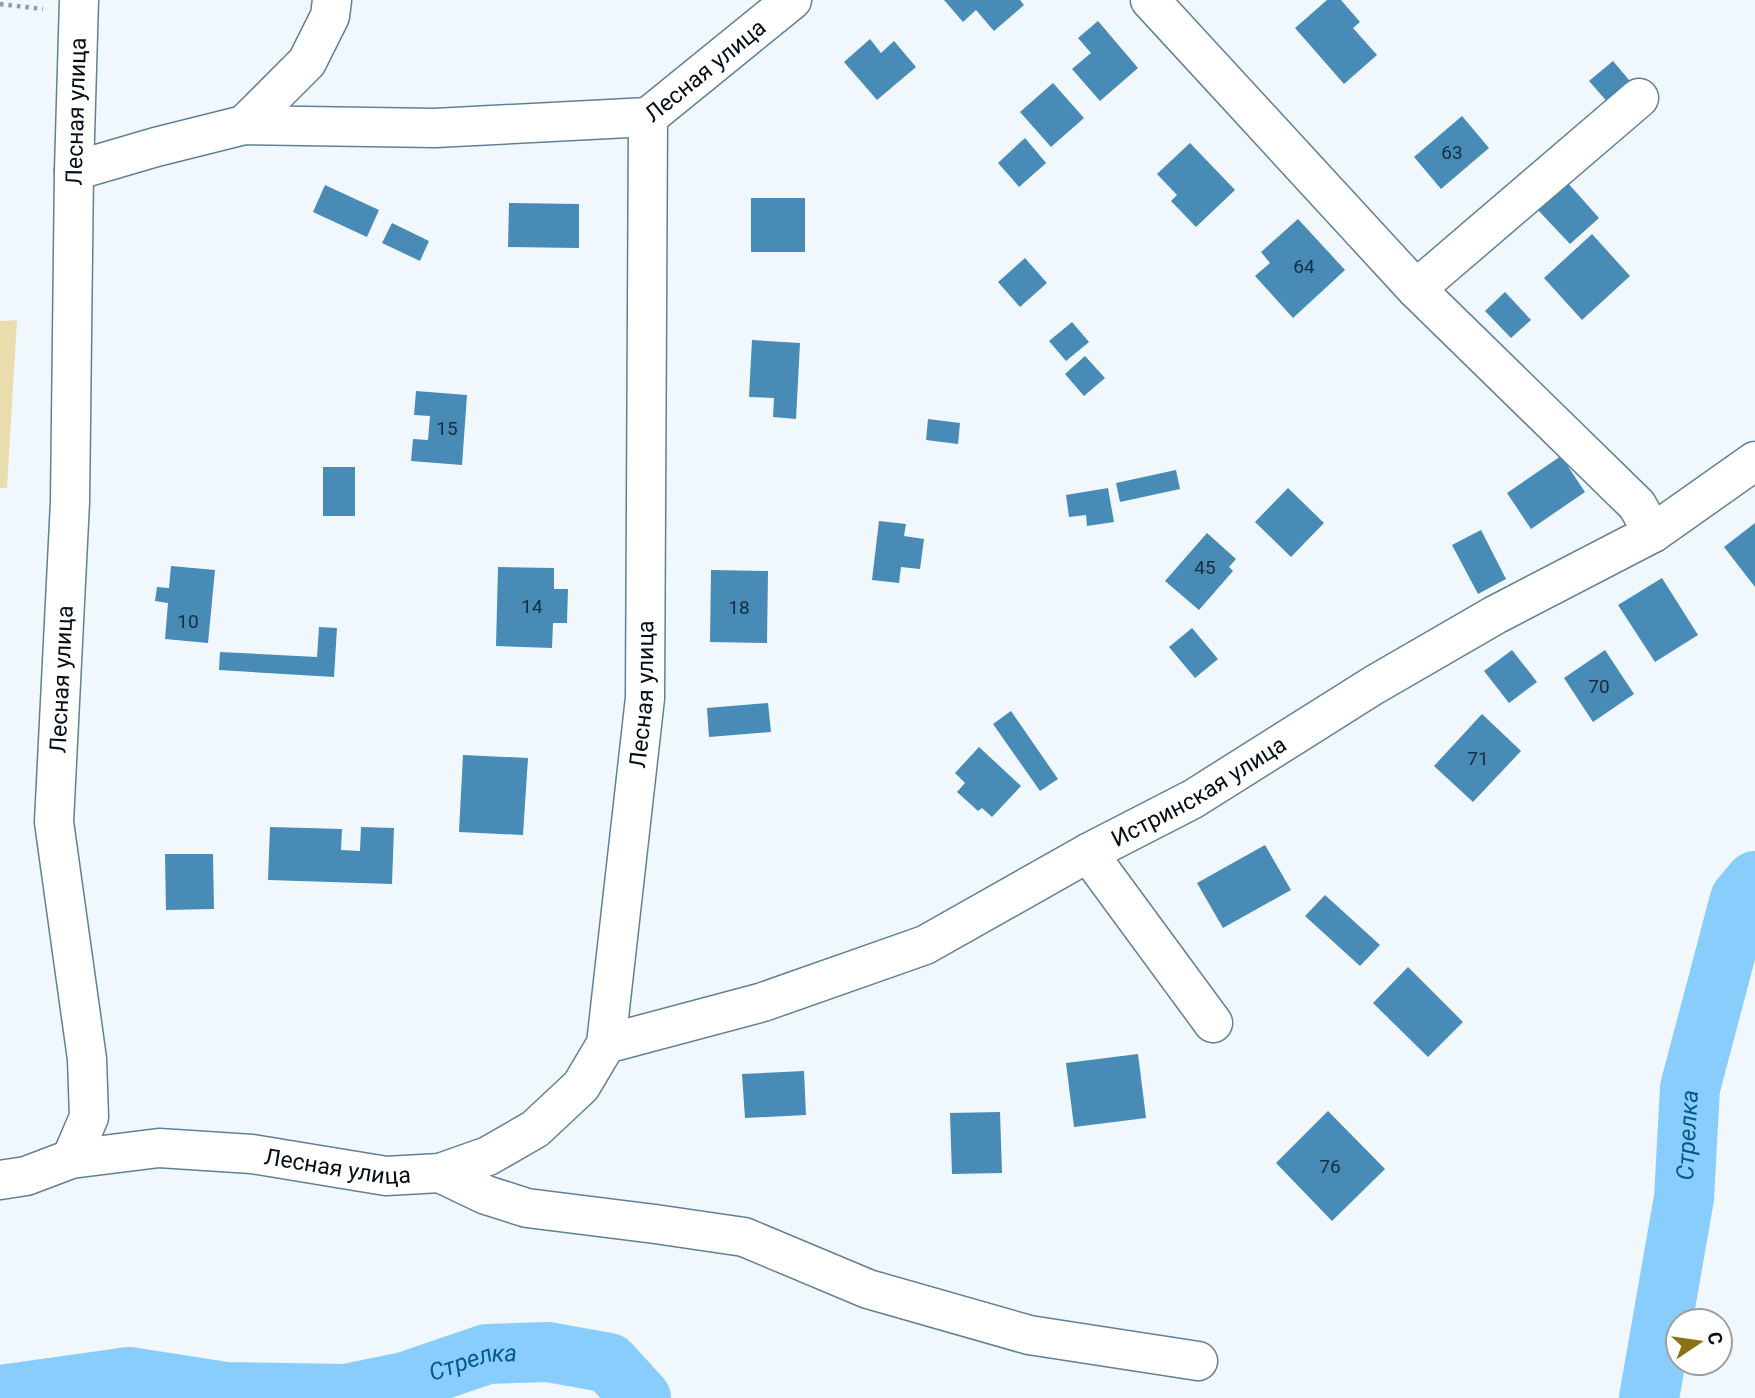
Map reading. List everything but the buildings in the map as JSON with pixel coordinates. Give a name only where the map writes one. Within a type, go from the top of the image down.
[{"type":"street","points":[[244,125],[307,62],[330,16],[332,0]]},
{"type":"street","name":"Лесная улица","points":[[71,1158],[159,1148],[252,1154],[386,1176],[440,1173],[488,1156],[535,1129],[581,1086],[606,1044],[645,698],[648,117],[792,0]]},
{"type":"street","points":[[1150,0],[1416,289],[1637,505],[1653,533]]},
{"type":"street","name":"Лесная улица","points":[[71,1158],[89,1117],[87,1059],[54,822],[70,502],[78,7]]},
{"type":"street","points":[[1416,289],[1639,98]]},
{"type":"street","points":[[74,171],[244,125],[435,128],[648,117]]},
{"type":"street","name":"Истринская улица","points":[[606,1044],[763,1002],[926,945],[1088,853],[1193,799],[1374,685],[1495,614],[1653,533],[1755,461]]},
{"type":"street","points":[[1088,853],[1213,1023]]},
{"type":"street","points":[[0,1180],[26,1176],[71,1158]]},
{"type":"street","points":[[440,1173],[486,1195],[527,1208],[744,1237],[868,1289],[1030,1335],[1198,1361]]},
{"type":"path","points":[[0,4],[78,7]]},
{"type":"shaded area","points":[[17,320],[7,488],[0,488],[0,321]]},
{"type":"waterway","name":"Стрелка","points":[[1649,1398],[1684,1198],[1690,1088],[1740,899],[1755,881]]},
{"type":"waterway","name":"Стрелка","points":[[0,1395],[129,1377],[225,1392],[346,1394],[405,1382],[487,1354],[548,1352],[609,1363],[641,1398]]}]
